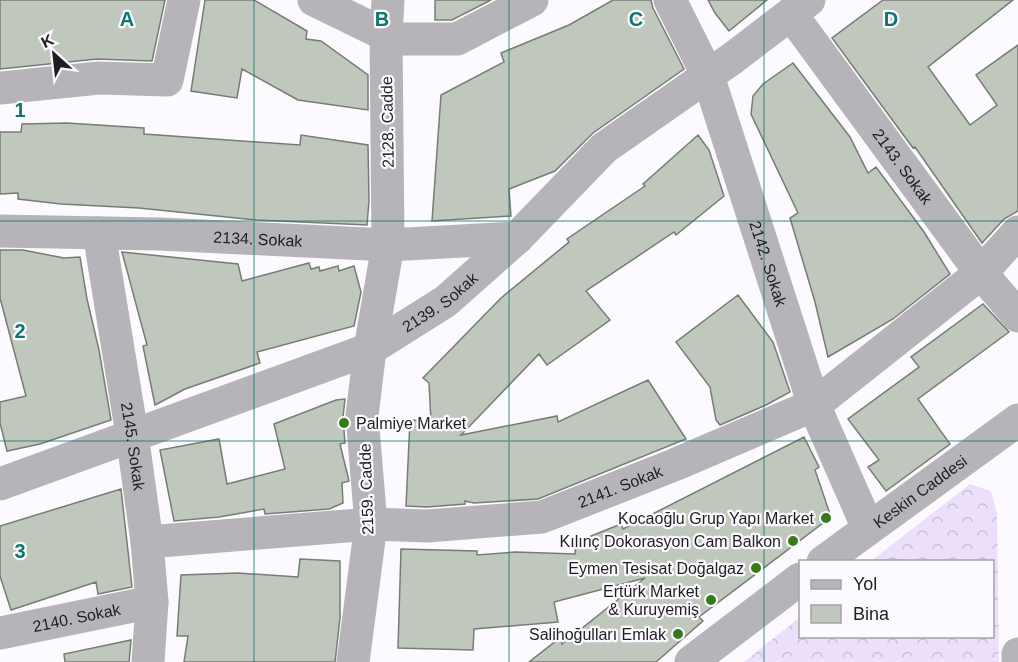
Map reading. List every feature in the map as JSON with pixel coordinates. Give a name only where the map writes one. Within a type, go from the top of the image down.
[{"type":"street","points":[[0,88],[99,78],[167,80],[183,0]]},
{"type":"street","points":[[314,0],[394,39],[457,39],[531,0]]},
{"type":"street","name":"2128. Cadde","points":[[388,0],[386,34],[388,245]]},
{"type":"street","name":"2142. Sokak","points":[[670,0],[708,76],[814,405],[868,528]]},
{"type":"street","name":"2139. Sokak","points":[[0,484],[370,349],[446,301],[517,238],[604,148],[708,76],[800,7]]},
{"type":"street","name":"2143. Sokak","points":[[800,7],[981,273],[1018,316]]},
{"type":"street","name":"2134. Sokak","points":[[0,231],[160,234],[388,245],[517,238]]},
{"type":"street","name":"2141. Sokak","points":[[147,542],[371,524],[427,526],[542,517],[674,465],[814,405],[981,273],[1018,232]]},
{"type":"street","name":"2145. Sokak","points":[[99,233],[147,542],[152,602],[148,662]]},
{"type":"street","name":"2159. Cadde","points":[[353,662],[371,524],[362,416],[370,349],[388,245]]},
{"type":"street","name":"Keskin Caddesi","points":[[824,560],[1018,420]]},
{"type":"street","points":[[690,662],[799,580]]},
{"type":"street","name":"2140. Sokak","points":[[0,633],[152,602]]},
{"type":"street","points":[[1018,654],[1018,662]]},
{"type":"green space","points":[[970,484],[991,491],[997,514],[999,662],[744,662],[799,618],[799,638],[994,638],[994,560],[872,560]]},
{"type":"building","points":[[0,0],[165,0],[152,61],[97,59],[0,69]]},
{"type":"building","points":[[205,0],[254,0],[307,31],[306,39],[321,41],[368,75],[368,110],[298,100],[242,69],[237,98],[191,91]]},
{"type":"building","points":[[435,0],[491,0],[452,20],[435,20]]},
{"type":"building","points":[[613,0],[651,0],[684,69],[593,133],[555,171],[509,189],[511,216],[432,221],[441,95],[504,62],[501,53],[569,25]]},
{"type":"building","points":[[708,0],[767,0],[729,31]]},
{"type":"building","points":[[883,0],[1013,0],[928,67],[970,125],[997,105],[976,75],[1018,45],[1018,211],[1004,219],[982,243],[915,147],[913,148],[832,38]]},
{"type":"building","points":[[793,63],[850,137],[868,173],[876,167],[924,232],[950,274],[893,319],[828,357],[815,302],[790,218],[798,213],[751,114],[753,96],[763,84]]},
{"type":"building","points":[[67,123],[144,128],[144,134],[300,145],[301,135],[368,145],[367,225],[257,220],[139,208],[61,204],[18,199],[18,193],[0,194],[0,132],[21,132],[22,124]]},
{"type":"building","points":[[698,135],[709,150],[724,196],[676,235],[674,232],[586,291],[610,320],[547,365],[539,354],[461,435],[557,416],[558,422],[648,380],[686,439],[538,499],[474,503],[465,501],[465,504],[427,507],[406,506],[410,420],[431,421],[429,383],[423,378],[501,298],[569,242],[567,239],[645,186],[643,184]]},
{"type":"building","points":[[0,250],[23,250],[64,258],[80,257],[111,420],[40,444],[7,451],[0,423],[0,402],[26,396],[0,298]]},
{"type":"building","points":[[122,252],[238,264],[242,281],[309,263],[311,269],[319,267],[320,271],[338,266],[339,271],[354,266],[361,292],[354,326],[257,352],[260,363],[185,389],[155,405],[143,346],[147,345]]},
{"type":"building","points":[[738,295],[773,342],[790,392],[720,425],[716,420],[710,387],[676,342]]},
{"type":"building","points":[[983,304],[1009,332],[918,399],[950,444],[886,491],[868,467],[879,460],[848,419],[919,367],[911,357]]},
{"type":"building","points":[[345,399],[343,417],[345,443],[340,444],[349,481],[342,483],[343,503],[329,509],[265,514],[264,509],[219,517],[174,521],[160,450],[219,439],[227,484],[285,469],[274,424],[336,400]]},
{"type":"building","points":[[804,437],[819,467],[815,470],[831,517],[699,617],[703,621],[656,662],[529,662],[561,637],[562,644],[645,578],[554,602],[558,622],[474,629],[473,650],[398,648],[401,549],[477,551],[477,555],[515,552],[575,554],[576,542],[621,524],[623,529]]},
{"type":"building","points":[[121,489],[132,587],[98,594],[96,582],[11,610],[0,576],[0,526]]},
{"type":"building","points":[[300,559],[340,561],[340,618],[335,662],[184,662],[188,636],[177,636],[181,575],[238,573],[298,577]]},
{"type":"building","points":[[131,640],[129,662],[65,662],[64,654]]},
{"type":"place","name":"Palmiye Market","points":[[344,423]]},
{"type":"place","name":"Kocaoğlu Grup Yapı Market","points":[[826,518]]},
{"type":"place","name":"Kılınç Dokorasyon Cam Balkon","points":[[793,541]]},
{"type":"place","name":"Eymen Tesisat Doğalgaz","points":[[756,568]]},
{"type":"place","name":"Ertürk Market & Kuruyemiş","points":[[711,600]]},
{"type":"place","name":"Salihoğulları Emlak","points":[[678,634]]}]
